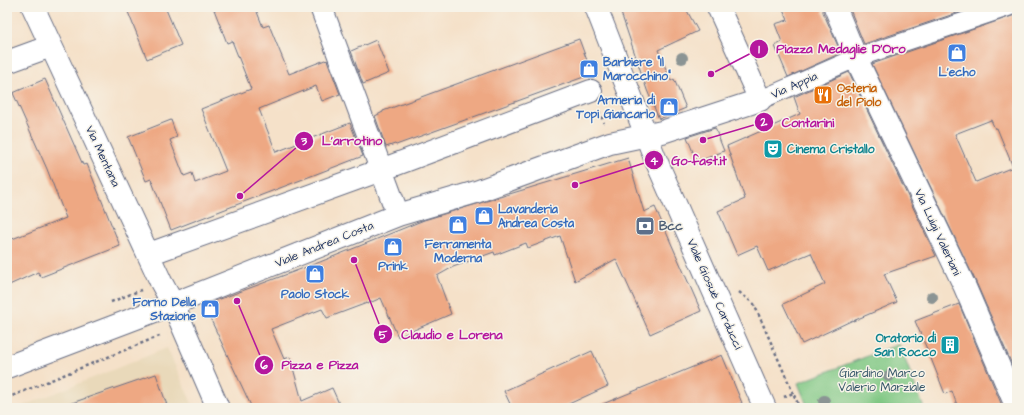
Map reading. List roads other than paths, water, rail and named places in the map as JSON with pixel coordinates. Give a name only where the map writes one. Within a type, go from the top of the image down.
[{"type":"street","name":"Via Mentana","points":[[33,7],[173,304],[218,408]]},
{"type":"street","points":[[321,7],[398,215]]},
{"type":"street","name":"Viale Giosuè Carducci","points":[[596,7],[646,136],[765,408]]},
{"type":"street","points":[[718,7],[760,100]]},
{"type":"street","name":"Via Luigi Valeriani","points":[[835,7],[856,58],[964,285],[1017,408]]},
{"type":"street","name":"Via Appia","points":[[646,136],[760,100],[856,58],[1008,7]]},
{"type":"street","points":[[7,62],[51,46]]},
{"type":"street","points":[[149,254],[381,170],[591,91]]},
{"type":"street","name":"Viale Andrea Costa","points":[[7,366],[173,304],[398,215],[476,192],[610,143],[646,136]]},
{"type":"place","name":"L'echo","points":[[957,53]]},
{"type":"place","name":"Barbiere \"Il Marocchino\"","points":[[589,69]]},
{"type":"place","name":"Piazza Medaglie D'Oro","points":[[711,74]]},
{"type":"place","name":"Osteria del Piolo","points":[[823,95]]},
{"type":"place","name":"Armeria di Topi Giancarlo","points":[[669,107]]},
{"type":"place","name":"Contarini","points":[[703,140]]},
{"type":"place","name":"Cinema Cristallo","points":[[773,149]]},
{"type":"place","name":"Go-fast.it","points":[[575,185]]},
{"type":"place","name":"L'arrotino","points":[[240,196]]},
{"type":"place","name":"Lavanderia Andrea Costa","points":[[484,216]]},
{"type":"place","name":"Ferramenta Moderna","points":[[458,225]]},
{"type":"place","name":"Bcc","points":[[645,226]]},
{"type":"place","name":"Prink","points":[[393,247]]},
{"type":"place","name":"Claudio e Lorena","points":[[354,260]]},
{"type":"place","name":"Paolo Stock","points":[[315,274]]},
{"type":"place","name":"Pizza e Pizza","points":[[237,301]]},
{"type":"place","name":"Forno Della Stazione","points":[[210,309]]},
{"type":"place","name":"Oratorio di San Rocco","points":[[950,345]]},
{"type":"park label","name":"Giardino Marco Valerio Marziale","points":[[882,380]]}]
